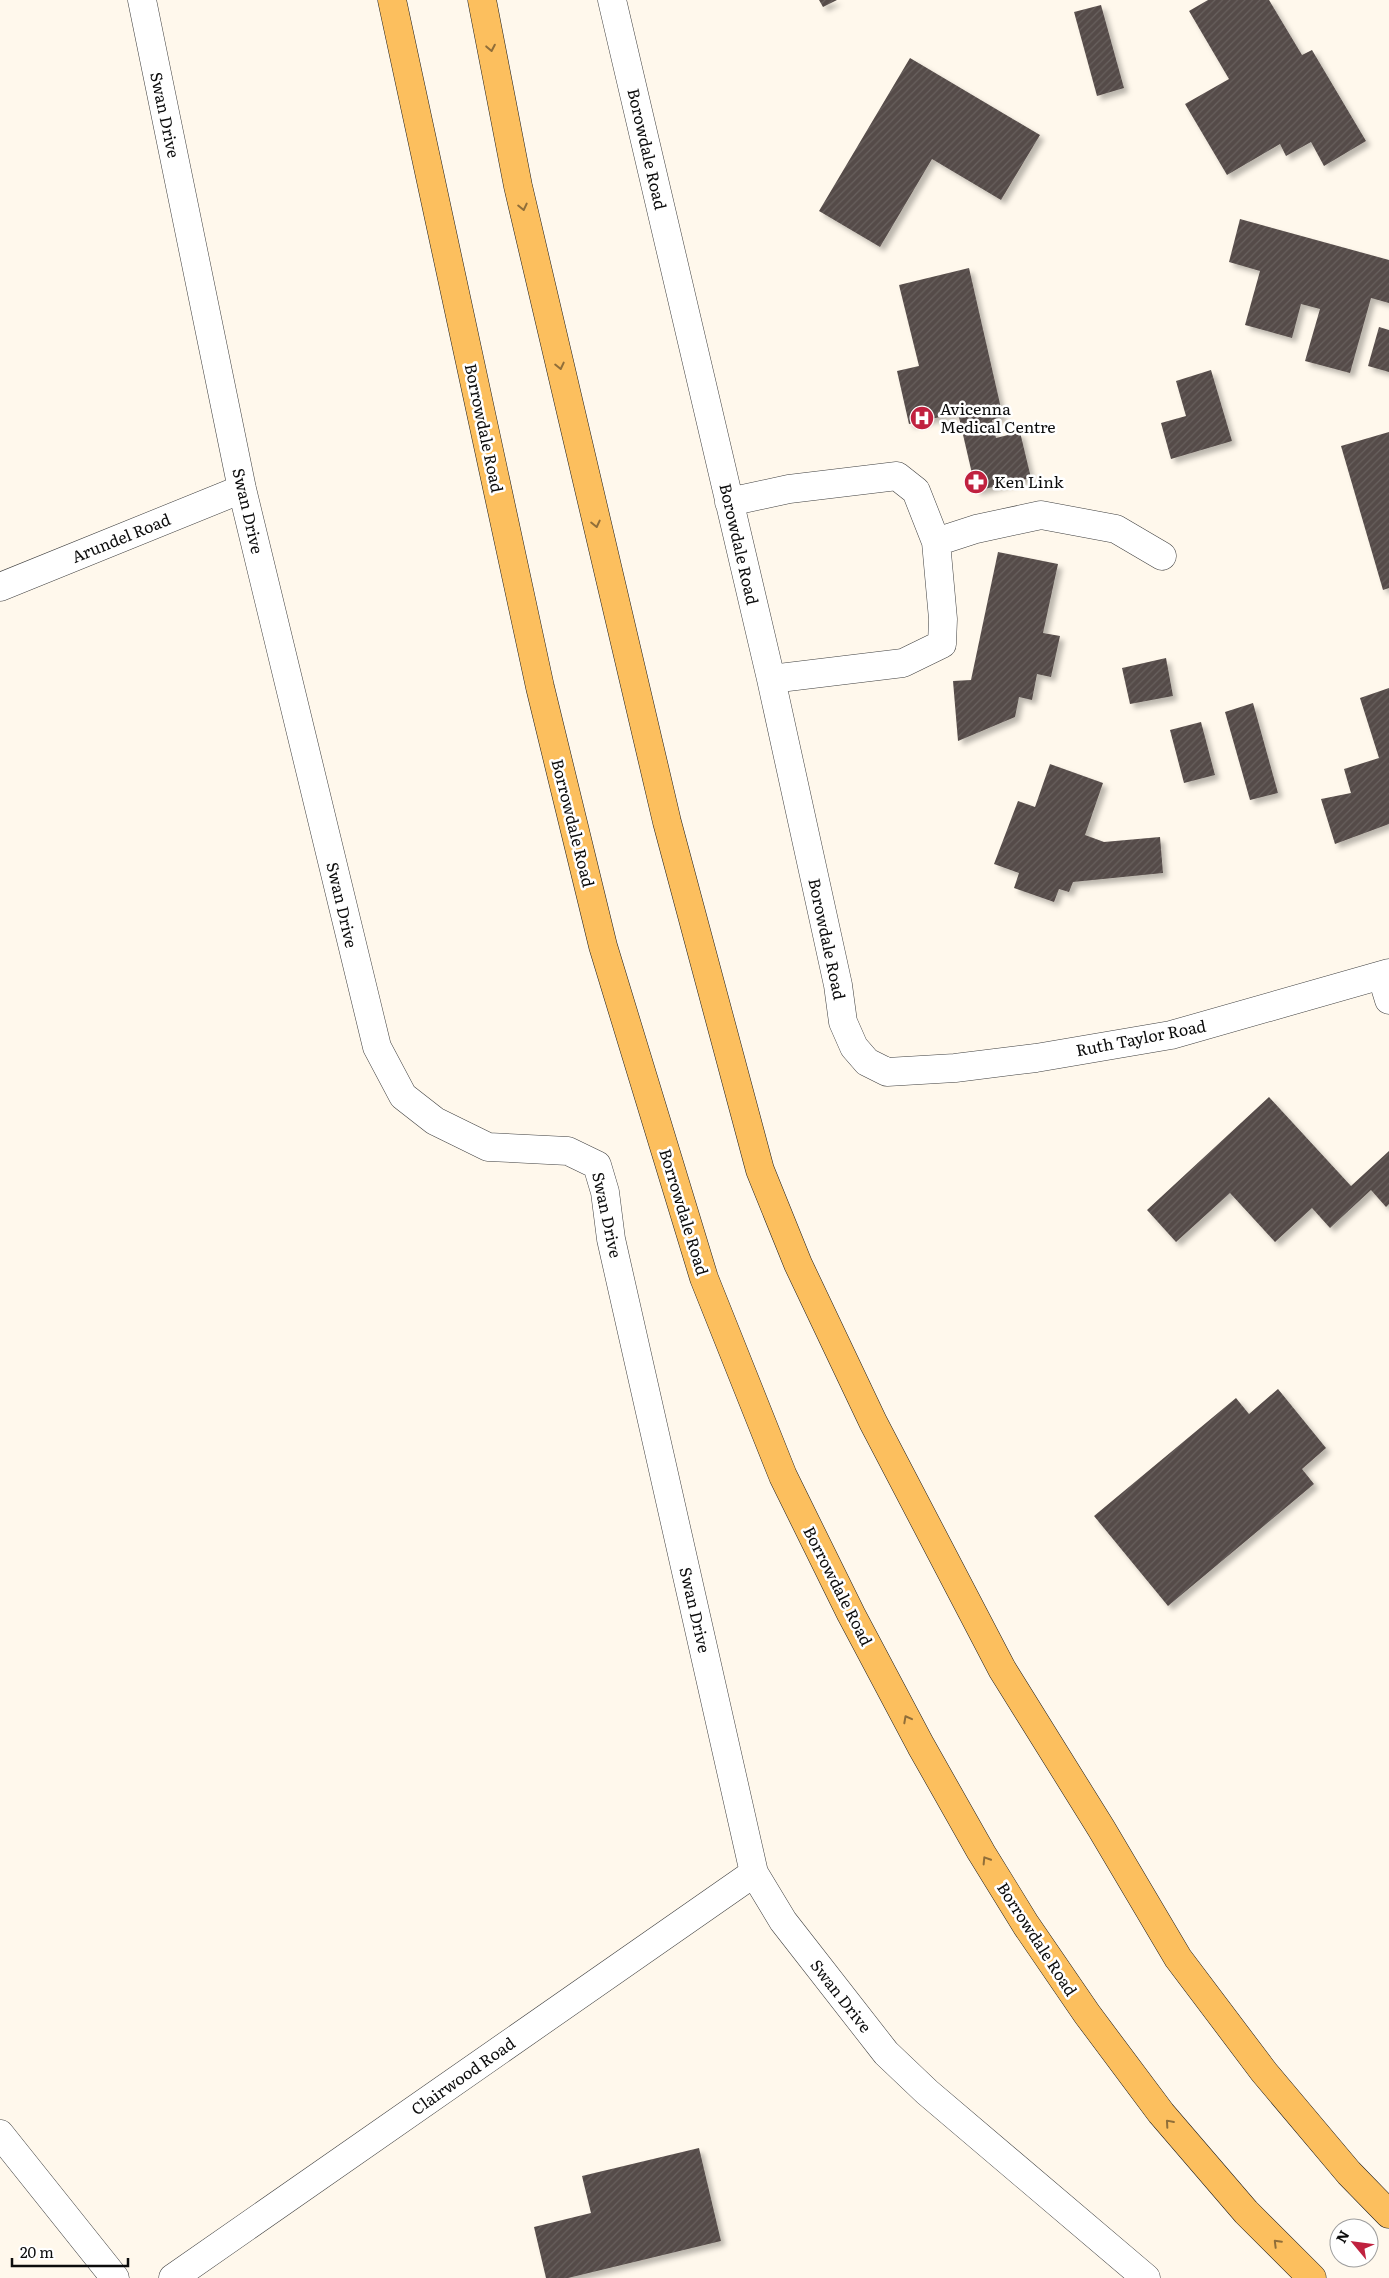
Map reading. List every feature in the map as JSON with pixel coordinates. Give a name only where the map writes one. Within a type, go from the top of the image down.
[{"type":"main road","name":"Borrowdale Road","points":[[392,0],[540,687],[603,946],[704,1278],[783,1476],[851,1614],[921,1746],[981,1852],[1026,1925],[1086,2014],[1161,2113],[1246,2212],[1312,2278]]},
{"type":"main road","points":[[482,0],[518,186],[667,822],[760,1170],[798,1264],[873,1422],[1002,1669],[1101,1828],[1178,1958],[1264,2072],[1349,2173],[1389,2214]]},
{"type":"street","name":"Swan Drive","points":[[142,0],[242,489],[376,1047],[403,1096],[435,1121],[488,1147],[568,1151],[597,1165],[605,1192],[611,1239],[754,1873],[783,1921],[886,2053],[935,2099],[1146,2278]]},
{"type":"street","name":"Borowdale Road","points":[[612,0],[771,678],[838,985],[843,1022],[854,1047],[867,1062],[886,1072]]},
{"type":"street","points":[[729,502],[789,489],[897,476],[916,492],[936,542],[944,619],[942,644],[903,663],[771,678]]},
{"type":"street","name":"Arundel Road","points":[[0,587],[242,489]]},
{"type":"street","points":[[936,542],[976,529],[1041,515],[1116,529],[1162,556]]},
{"type":"street","name":"Ruth Taylor Road","points":[[886,1072],[955,1068],[1027,1059],[1171,1035],[1386,983]]},
{"type":"street","name":"Clairwood Road","points":[[173,2278],[754,1873]]},
{"type":"street","points":[[0,2134],[115,2278]]},
{"type":"building","points":[[819,0],[837,0],[823,7]]},
{"type":"building","points":[[1208,0],[1269,0],[1302,55],[1312,50],[1366,141],[1324,166],[1311,142],[1286,156],[1280,144],[1227,175],[1185,104],[1229,79],[1189,11]]},
{"type":"building","points":[[1101,5],[1124,88],[1097,96],[1074,12]]},
{"type":"building","points":[[910,58],[1040,135],[1001,200],[932,159],[880,247],[819,211]]},
{"type":"building","points":[[1240,219],[1389,260],[1389,303],[1371,298],[1350,373],[1305,361],[1320,309],[1301,304],[1292,338],[1245,325],[1260,271],[1229,262]]},
{"type":"building","points":[[969,268],[1003,417],[992,420],[996,438],[1020,432],[1031,478],[976,491],[958,413],[909,424],[897,371],[919,366],[899,285]]},
{"type":"building","points":[[1379,327],[1389,330],[1389,372],[1368,366]]},
{"type":"building","points":[[1211,370],[1232,441],[1171,459],[1161,423],[1186,416],[1176,381]]},
{"type":"building","points":[[1389,432],[1389,588],[1383,590],[1341,446]]},
{"type":"building","points":[[998,552],[1058,564],[1043,633],[1060,636],[1051,677],[1037,674],[1032,700],[1019,697],[1015,717],[958,741],[953,681],[971,680]]},
{"type":"building","points":[[1166,658],[1173,696],[1130,704],[1122,668]]},
{"type":"building","points":[[1389,688],[1389,824],[1335,844],[1321,799],[1351,793],[1344,769],[1379,758],[1360,698]]},
{"type":"building","points":[[1253,703],[1278,793],[1250,800],[1225,712]]},
{"type":"building","points":[[1201,722],[1215,775],[1184,783],[1170,730]]},
{"type":"building","points":[[1050,764],[1103,783],[1085,835],[1104,842],[1160,837],[1163,873],[1073,882],[1069,892],[1059,889],[1054,902],[1014,888],[1019,873],[994,864],[1018,801],[1035,807]]},
{"type":"building","points":[[1269,1097],[1351,1186],[1389,1151],[1389,1204],[1386,1207],[1371,1190],[1330,1228],[1312,1208],[1275,1242],[1230,1193],[1176,1242],[1147,1210]]},
{"type":"building","points":[[1278,1389],[1326,1448],[1302,1469],[1314,1484],[1168,1606],[1094,1516],[1236,1398],[1249,1414]]},
{"type":"building","points":[[699,2148],[721,2241],[568,2278],[546,2278],[534,2227],[591,2213],[582,2176]]},
{"type":"place","name":"Avicenna Medical Centre","points":[[922,418]]},
{"type":"place","name":"Ken Link","points":[[976,482]]}]
